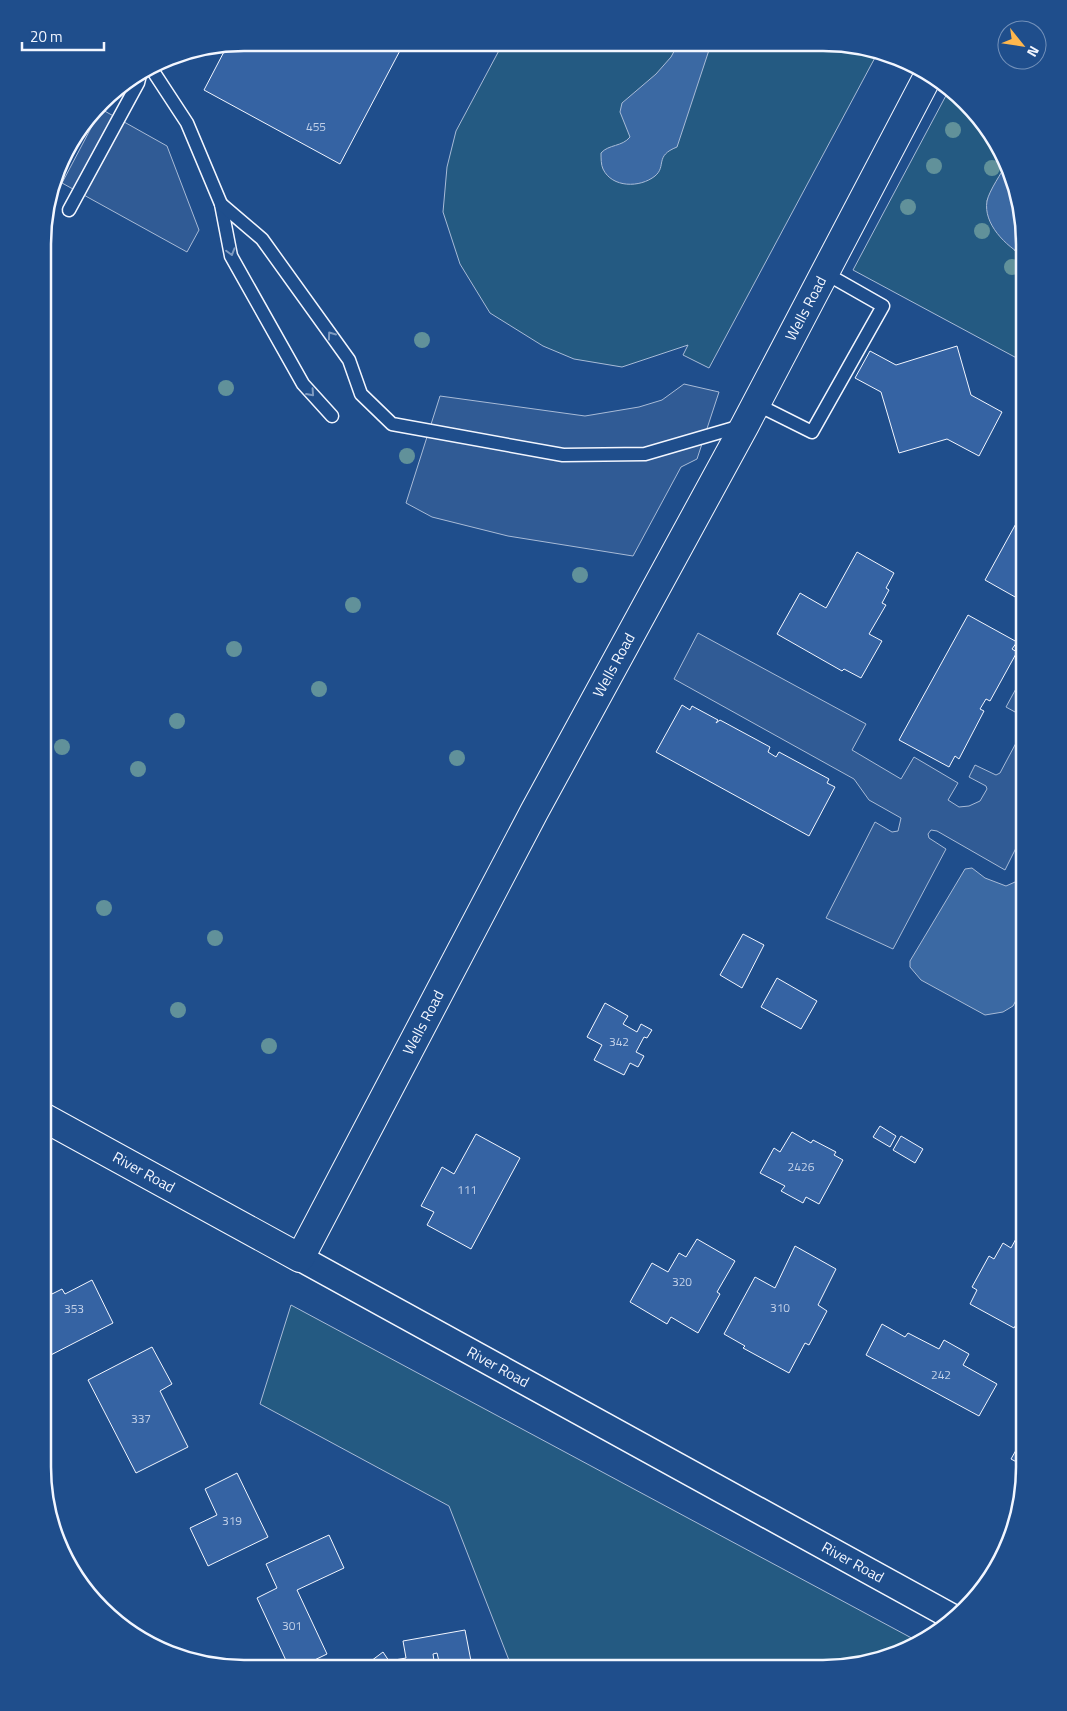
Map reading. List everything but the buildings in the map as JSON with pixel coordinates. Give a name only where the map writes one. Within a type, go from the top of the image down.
[{"type":"street","name":"Wells Road","points":[[300,1258],[534,812],[750,414],[925,81]]},
{"type":"street","name":"River Road","points":[[51,1121],[947,1614]]},
{"type":"lane","points":[[155,73],[187,123],[222,204],[231,256],[304,384],[332,416]]},
{"type":"lane","points":[[70,210],[138,84]]},
{"type":"lane","points":[[222,204],[262,239],[349,360],[361,394],[392,424],[563,455],[645,454],[750,414],[812,432],[883,306],[825,273]]},
{"type":"shaded area","points":[[499,51],[823,51],[848,53],[875,58],[709,368],[683,355],[688,345],[622,367],[574,359],[543,346],[490,313],[460,264],[443,212],[447,167],[456,131]]},
{"type":"shaded area","points":[[674,51],[709,51],[677,147],[670,150],[663,157],[660,169],[649,180],[634,184],[619,183],[607,175],[603,169],[601,153],[630,137],[620,112],[622,103],[656,74]]},
{"type":"shaded area","points":[[946,96],[976,127],[990,148],[1002,172],[987,201],[1016,252],[1016,358],[853,270]]},
{"type":"shaded area","points":[[105,111],[167,146],[199,230],[187,252],[62,183],[93,125]]},
{"type":"shaded area","points":[[1002,172],[1012,207],[1016,251],[1003,240],[992,226],[987,210],[990,192]]},
{"type":"shaded area","points":[[684,384],[719,392],[697,459],[681,467],[633,556],[508,536],[432,517],[406,503],[440,396],[585,416],[639,407],[662,400]]},
{"type":"shaded area","points":[[698,633],[866,724],[852,750],[901,779],[914,757],[958,783],[948,800],[959,807],[969,806],[980,801],[987,789],[986,786],[969,777],[975,765],[996,775],[1000,773],[1016,743],[1016,848],[1005,870],[937,831],[931,830],[928,834],[929,838],[946,849],[893,949],[826,918],[875,822],[892,832],[898,831],[901,818],[869,800],[854,779],[674,679]]},
{"type":"shaded area","points":[[1016,689],[1016,713],[1006,707]]},
{"type":"shaded area","points":[[972,868],[985,878],[1006,886],[1016,882],[1016,1000],[1013,1006],[1003,1012],[985,1015],[921,980],[910,967],[910,961],[965,869]]},
{"type":"shaded area","points":[[291,1305],[912,1638],[885,1650],[873,1653],[823,1660],[509,1660],[449,1506],[260,1404]]}]
